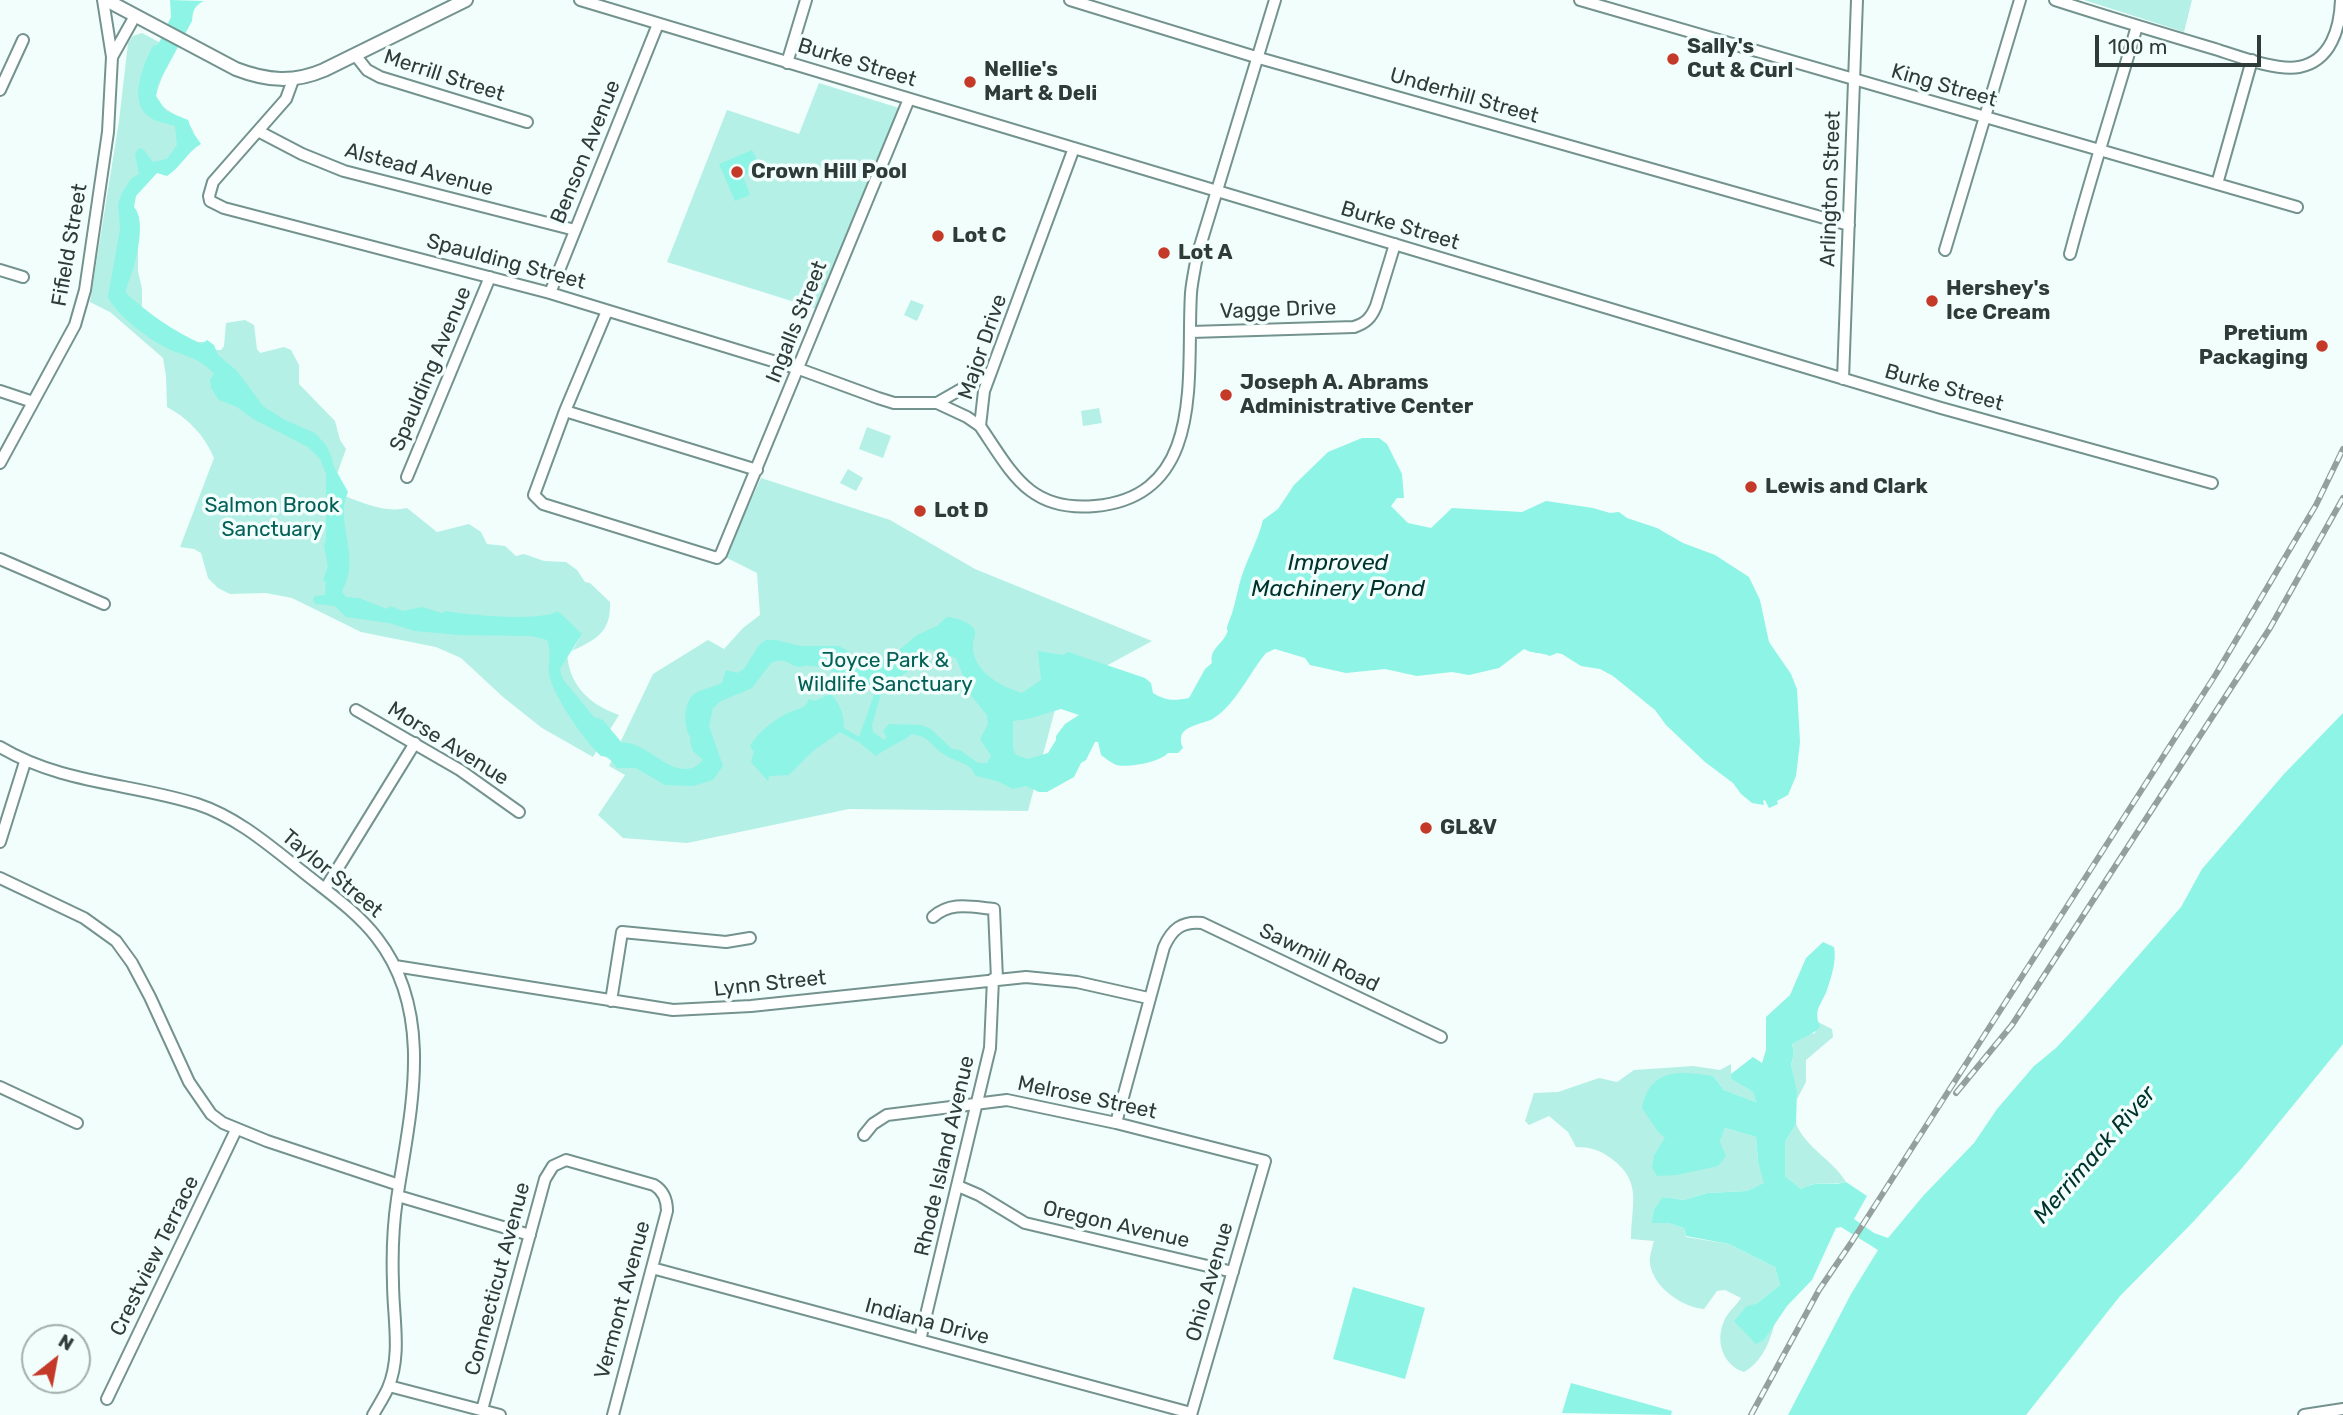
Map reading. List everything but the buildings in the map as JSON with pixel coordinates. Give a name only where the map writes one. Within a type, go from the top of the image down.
[{"type":"street","points":[[104,0],[248,74],[269,79],[293,79],[314,74],[356,56],[466,0]]},
{"type":"street","name":"Fifield Street","points":[[0,463],[75,325],[85,290],[108,132],[112,57],[104,0]]},
{"type":"street","name":"Burke Street","points":[[580,0],[1843,379],[2212,483]]},
{"type":"street","points":[[787,63],[806,0]]},
{"type":"street","name":"Underhill Street","points":[[1070,0],[1259,58],[1849,225]]},
{"type":"street","name":"Major Drive","points":[[1074,148],[991,372],[982,402],[980,426],[1007,469],[1042,498],[1082,506],[1105,505],[1130,497],[1152,484],[1169,464],[1180,441],[1186,405],[1192,281],[1197,256],[1275,0]]},
{"type":"street","name":"King Street","points":[[1580,0],[2297,207]]},
{"type":"street","name":"Arlington Street","points":[[1843,379],[1857,0]]},
{"type":"street","points":[[1945,250],[2020,0]]},
{"type":"street","points":[[2055,0],[2252,60],[2298,67],[2321,56],[2330,46],[2339,22],[2341,0]]},
{"type":"street","name":"Fifield Street","points":[[112,57],[140,19]]},
{"type":"street","name":"Benson Avenue","points":[[550,293],[658,24]]},
{"type":"street","points":[[2070,254],[2137,26]]},
{"type":"street","points":[[0,90],[23,40]]},
{"type":"street","name":"Merrill Street","points":[[356,56],[367,70],[380,77],[527,122]]},
{"type":"street","points":[[2217,184],[2252,60]]},
{"type":"street","name":"Spaulding Street","points":[[293,79],[289,95],[213,182],[209,201],[224,208],[550,293],[799,369],[886,401],[937,403],[980,426]]},
{"type":"street","name":"Ingalls Street","points":[[565,411],[534,495],[543,505],[717,558],[757,470],[909,99]]},
{"type":"street","name":"Alstead Avenue","points":[[258,131],[302,154],[344,171],[575,230]]},
{"type":"street","name":"Vagge Drive","points":[[1191,332],[1345,327],[1363,324],[1376,306],[1395,244]]},
{"type":"street","points":[[0,271],[23,277]]},
{"type":"street","name":"Spaulding Avenue","points":[[407,477],[491,277]]},
{"type":"street","points":[[607,311],[565,411],[757,470]]},
{"type":"street","points":[[937,403],[991,372]]},
{"type":"street","points":[[0,391],[33,402]]},
{"type":"street","points":[[0,559],[104,604]]},
{"type":"street","name":"Morse Avenue","points":[[356,710],[460,770],[519,812]]},
{"type":"street","points":[[325,889],[415,743]]},
{"type":"street","name":"Taylor Street","points":[[0,747],[25,762],[71,778],[180,800],[215,811],[253,834],[325,889],[370,929],[395,966],[408,1001],[415,1054],[411,1119],[394,1219],[396,1350],[389,1386],[373,1415]]},
{"type":"street","points":[[0,842],[25,762]]},
{"type":"street","points":[[0,878],[84,919],[116,941],[132,962],[189,1082],[211,1114],[236,1130],[398,1191],[530,1235]]},
{"type":"street","name":"Rhode Island Avenue","points":[[920,1340],[990,1048],[995,979],[994,909],[952,906],[933,917]]},
{"type":"street","name":"Sawmill Road","points":[[1148,998],[1169,935],[1189,922],[1202,923],[1440,1037]]},
{"type":"street","points":[[611,1001],[622,932],[726,942],[750,938]]},
{"type":"street","name":"Lynn Street","points":[[395,966],[661,1009],[712,1009],[1026,977],[1064,980],[1148,998]]},
{"type":"street","points":[[1116,1123],[1148,998]]},
{"type":"street","points":[[0,1087],[77,1123]]},
{"type":"street","name":"Melrose Street","points":[[864,1135],[873,1124],[887,1115],[1007,1100],[1116,1123],[1265,1161]]},
{"type":"street","name":"Crestview Terrace","points":[[107,1399],[236,1130]]},
{"type":"street","name":"Connecticut Avenue","points":[[482,1410],[545,1179],[553,1166],[559,1162],[575,1161],[654,1185],[665,1196]]},
{"type":"street","name":"Ohio Avenue","points":[[1191,1414],[1265,1161]]},
{"type":"street","name":"Oregon Avenue","points":[[958,1186],[979,1195],[1025,1223],[1233,1272]]},
{"type":"street","name":"Vermont Avenue","points":[[613,1415],[667,1211],[665,1196]]},
{"type":"street","name":"Indiana Drive","points":[[652,1268],[1191,1414]]},
{"type":"street","points":[[389,1386],[500,1415]]},
{"type":"street","points":[[2304,1415],[2343,1409]]},
{"type":"green space","points":[[2084,0],[2192,0],[2184,32]]},
{"type":"green space","name":"Salmon Brook Sanctuary","points":[[142,33],[172,49],[155,97],[159,103],[187,123],[194,133],[138,190],[133,204],[138,235],[142,308],[148,317],[195,342],[205,342],[214,350],[221,350],[224,346],[226,323],[245,320],[254,325],[260,353],[284,347],[291,350],[299,365],[299,384],[335,421],[340,440],[346,449],[337,474],[345,496],[383,509],[407,508],[437,532],[469,524],[481,532],[487,544],[505,546],[516,556],[524,554],[544,561],[566,562],[610,602],[608,621],[601,633],[572,651],[582,634],[567,651],[571,673],[582,691],[598,705],[619,715],[593,757],[542,728],[461,658],[436,647],[361,632],[292,598],[266,593],[230,594],[218,588],[208,578],[201,553],[180,547],[214,458],[195,428],[167,407],[163,358],[110,312],[90,302],[119,121],[128,43],[133,36]]},
{"type":"green space","points":[[819,83],[899,108],[817,309],[667,262],[727,110],[799,134]]},
{"type":"green space","points":[[911,300],[924,305],[917,321],[904,315]]},
{"type":"green space","points":[[1099,408],[1102,423],[1083,426],[1081,411]]},
{"type":"green space","points":[[867,427],[891,436],[883,458],[859,449]]},
{"type":"green space","points":[[848,469],[863,478],[856,491],[840,483]]},
{"type":"green space","name":"Joyce Park & Wildlife Sanctuary","points":[[761,478],[890,520],[975,569],[1152,641],[1060,691],[1028,811],[849,809],[687,843],[623,838],[598,815],[625,775],[609,766],[653,674],[708,640],[724,649],[743,628],[760,615],[757,573],[725,557]]},
{"type":"green space","points":[[1818,1022],[1832,1029],[1833,1037],[1806,1060],[1806,1082],[1797,1099],[1791,1065],[1794,1053],[1792,1043],[1815,1033]]},
{"type":"green space","points":[[1731,1064],[1731,1079],[1753,1092],[1756,1102],[1724,1090],[1713,1076],[1652,1121],[1658,1132],[1666,1136],[1654,1155],[1720,1142],[1725,1128],[1756,1137],[1758,1162],[1765,1183],[1747,1191],[1707,1193],[1684,1200],[1663,1197],[1653,1223],[1668,1223],[1684,1228],[1686,1237],[1729,1244],[1775,1267],[1780,1285],[1756,1304],[1764,1340],[1775,1322],[1773,1329],[1760,1357],[1744,1372],[1726,1358],[1720,1337],[1725,1318],[1741,1298],[1725,1290],[1717,1291],[1704,1309],[1670,1295],[1657,1281],[1650,1264],[1654,1241],[1631,1239],[1632,1185],[1622,1168],[1599,1151],[1576,1147],[1568,1132],[1549,1116],[1529,1125],[1525,1121],[1534,1093],[1558,1092],[1599,1078],[1617,1082],[1634,1070],[1693,1066],[1720,1070]]},
{"type":"green space","points":[[1796,1124],[1807,1141],[1846,1182],[1818,1183],[1801,1189],[1785,1176],[1785,1142]]},
{"type":"water","name":"Improved Machinery Pond","points":[[170,0],[204,1],[195,9],[192,21],[158,84],[156,96],[166,111],[188,120],[201,144],[167,176],[157,173],[136,196],[134,207],[138,213],[139,239],[126,293],[171,328],[202,344],[207,340],[214,345],[218,355],[237,371],[263,406],[283,419],[315,433],[326,445],[333,465],[348,492],[344,512],[350,566],[342,592],[346,597],[359,598],[387,609],[390,606],[403,611],[422,607],[442,613],[446,611],[521,617],[558,611],[582,634],[560,669],[562,678],[594,717],[603,720],[622,743],[642,748],[673,766],[683,769],[693,767],[703,760],[693,751],[688,734],[685,716],[690,698],[697,692],[722,683],[726,670],[737,673],[744,669],[759,645],[766,640],[801,646],[839,646],[864,660],[880,663],[891,649],[898,651],[917,635],[937,626],[947,617],[963,621],[974,628],[974,656],[983,671],[1006,687],[1022,693],[1041,680],[1038,651],[1063,655],[1068,652],[1145,678],[1151,683],[1153,693],[1162,698],[1189,698],[1205,669],[1212,663],[1214,651],[1227,633],[1243,574],[1263,520],[1278,509],[1294,485],[1328,452],[1362,438],[1379,438],[1387,444],[1402,474],[1404,498],[1397,498],[1391,506],[1408,523],[1431,528],[1452,508],[1522,512],[1546,501],[1610,513],[1619,512],[1627,518],[1657,528],[1683,543],[1715,555],[1749,577],[1760,600],[1769,642],[1791,674],[1797,689],[1800,742],[1796,776],[1788,795],[1769,808],[1765,800],[1764,805],[1752,803],[1666,725],[1655,710],[1613,676],[1600,669],[1581,666],[1562,654],[1550,656],[1524,649],[1499,668],[1469,675],[1452,672],[1417,676],[1385,669],[1346,673],[1310,665],[1305,658],[1275,649],[1266,653],[1222,712],[1185,731],[1181,740],[1183,748],[1178,753],[1168,753],[1144,764],[1116,765],[1101,755],[1098,742],[1095,742],[1074,777],[1047,792],[1039,792],[1026,786],[1013,789],[997,781],[976,776],[966,765],[945,755],[923,737],[912,734],[876,756],[840,732],[813,751],[789,775],[769,776],[768,781],[751,762],[754,752],[750,746],[767,727],[803,707],[809,699],[815,701],[830,694],[841,710],[844,728],[859,737],[876,689],[828,669],[799,667],[778,661],[772,662],[752,688],[721,701],[713,708],[709,726],[723,766],[713,780],[693,786],[665,785],[636,768],[617,768],[594,749],[562,704],[551,682],[547,640],[531,636],[459,635],[415,631],[389,623],[346,617],[335,606],[315,604],[315,596],[325,595],[326,582],[323,580],[328,566],[324,546],[326,474],[320,459],[308,447],[253,419],[237,407],[219,400],[211,388],[210,379],[214,374],[209,369],[199,361],[163,346],[145,335],[119,312],[108,297],[120,229],[118,204],[131,179],[139,174],[135,154],[139,148],[143,149],[153,162],[167,159],[177,145],[175,126],[148,116],[142,109],[138,91],[149,53],[153,46],[158,45],[171,17]],"holes":[[[928,649],[956,658],[972,697],[987,715],[988,724],[980,739],[991,756],[987,763],[978,763],[960,750],[952,749],[931,729],[921,725],[889,724],[883,731],[887,737],[884,740],[873,732],[872,725],[882,690],[919,663]],[[1061,709],[1079,715],[1065,724],[1048,753],[1028,759],[1016,755],[1013,749],[1013,721]]]},
{"type":"water","name":"Crown Hill Pool","points":[[752,150],[761,168],[743,176],[750,195],[735,201],[719,164]]},
{"type":"water","name":"Merrimack River","points":[[2343,713],[2343,1044],[2242,1168],[2120,1296],[2026,1415],[1788,1415],[1851,1294],[1878,1250],[1841,1227],[1836,1228],[1812,1280],[1787,1306],[1764,1340],[1756,1344],[1734,1321],[1747,1306],[1756,1304],[1780,1285],[1775,1267],[1729,1244],[1686,1236],[1684,1228],[1668,1223],[1652,1223],[1654,1210],[1663,1197],[1684,1200],[1707,1193],[1747,1191],[1764,1183],[1758,1162],[1756,1137],[1725,1128],[1720,1142],[1726,1156],[1718,1166],[1677,1175],[1657,1176],[1652,1167],[1654,1155],[1665,1137],[1658,1132],[1642,1108],[1652,1085],[1668,1075],[1679,1073],[1713,1076],[1724,1090],[1756,1102],[1753,1092],[1731,1079],[1731,1074],[1753,1057],[1762,1063],[1766,1050],[1766,1017],[1790,995],[1806,958],[1823,942],[1834,947],[1832,975],[1818,1012],[1820,1027],[1792,1044],[1794,1053],[1791,1065],[1797,1092],[1796,1124],[1785,1142],[1785,1176],[1801,1189],[1813,1184],[1846,1182],[1867,1196],[1854,1219],[1874,1233],[1888,1238],[1923,1196],[1974,1143],[1997,1109],[2034,1066],[2056,1048],[2082,1020],[2181,907],[2202,869],[2284,774]]},
{"type":"water","points":[[1353,1287],[1425,1308],[1405,1379],[1333,1359]]},
{"type":"water","points":[[1571,1383],[1672,1411],[1671,1415],[1562,1413]]},
{"type":"railway","points":[[1751,1415],[1819,1290],[2216,674],[2316,505],[2343,449]]},
{"type":"railway","points":[[1956,1093],[2012,1025],[2270,628],[2343,498]]},
{"type":"place","name":"Sally's Cut & Curl","points":[[1673,59]]},
{"type":"place","name":"Nellie's Mart & Deli","points":[[970,82]]},
{"type":"place","name":"Crown Hill Pool","points":[[737,172]]},
{"type":"place","name":"Lot C","points":[[938,236]]},
{"type":"place","name":"Lot A","points":[[1164,253]]},
{"type":"place","name":"Hershey's Ice Cream","points":[[1932,301]]},
{"type":"place","name":"Pretium Packaging","points":[[2322,346]]},
{"type":"place","name":"Joseph A. Abrams Administrative Center","points":[[1226,395]]},
{"type":"place","name":"Lewis and Clark","points":[[1751,487]]},
{"type":"place","name":"Lot D","points":[[920,511]]},
{"type":"place","name":"GL&V","points":[[1426,828]]}]
